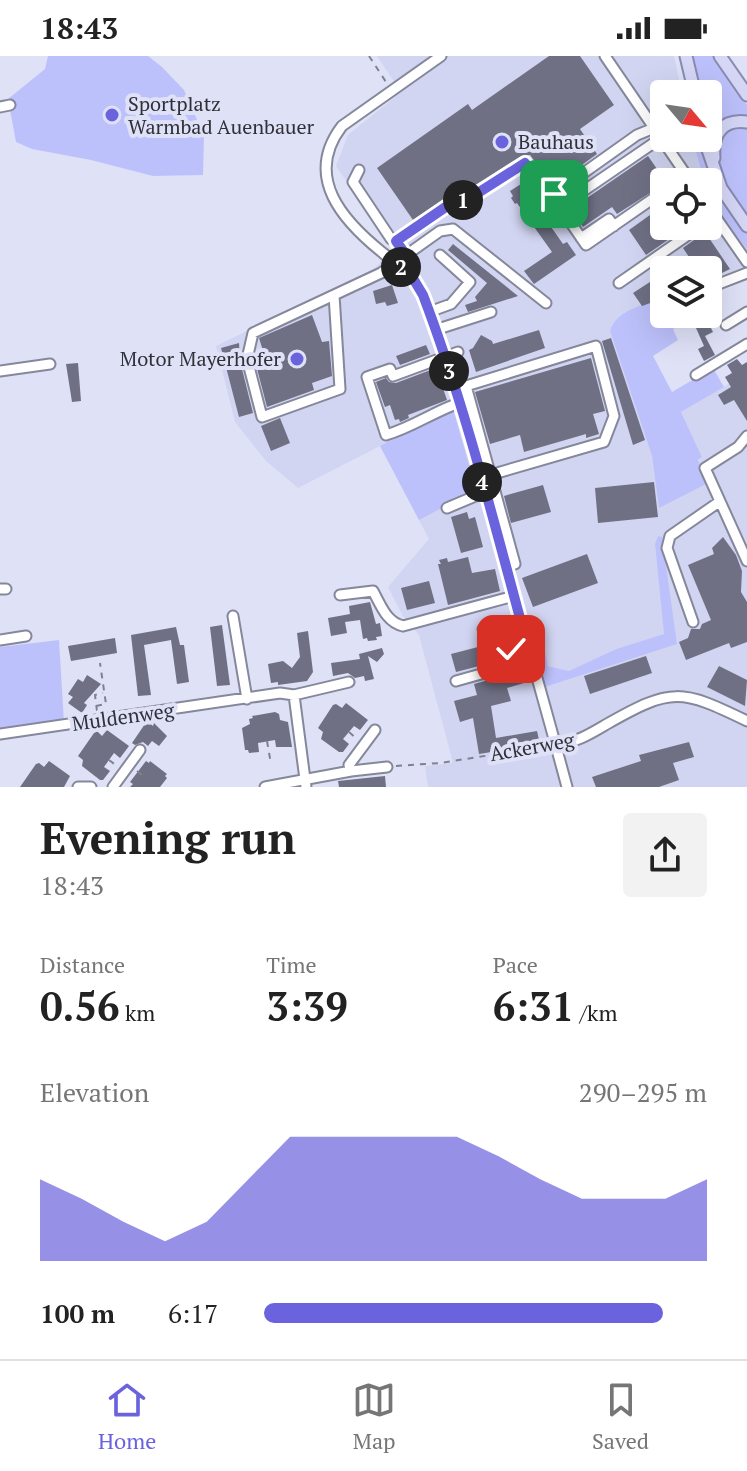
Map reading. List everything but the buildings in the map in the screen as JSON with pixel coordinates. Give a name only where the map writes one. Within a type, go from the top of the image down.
[{"type":"main road","points":[[686,56],[692,80]]},
{"type":"main road","points":[[723,60],[747,83]]},
{"type":"main road","points":[[723,60],[747,95]]},
{"type":"main road","points":[[715,168],[713,145],[720,129],[727,123],[747,122]]},
{"type":"main road","points":[[722,186],[733,209],[747,226]]},
{"type":"street","points":[[441,56],[342,126],[330,145],[325,167],[326,180],[336,204],[363,235],[414,280],[429,312],[515,564]]},
{"type":"street","points":[[605,56],[650,122]]},
{"type":"street","points":[[396,241],[453,202],[470,198],[525,163],[549,193],[554,194],[637,135],[650,130]]},
{"type":"street","points":[[650,146],[560,207],[586,245],[650,201]]},
{"type":"street","points":[[359,170],[353,182],[391,239],[406,255]]},
{"type":"street","points":[[334,295],[340,389],[262,417],[247,359],[253,333],[334,295],[381,273],[440,231],[453,229],[546,303]]},
{"type":"street","points":[[722,231],[747,262]]},
{"type":"street","points":[[619,283],[681,240]]},
{"type":"street","points":[[429,312],[451,304],[470,282],[440,255]]},
{"type":"street","points":[[722,283],[747,273]]},
{"type":"street","points":[[435,330],[491,312]]},
{"type":"street","points":[[726,325],[747,312]]},
{"type":"street","points":[[696,375],[747,344]]},
{"type":"street","points":[[486,476],[604,442],[614,416],[596,346],[466,386],[486,476],[485,492],[567,787]]},
{"type":"street","points":[[458,352],[393,376],[390,369],[367,377],[386,435],[410,428],[437,410],[459,403]]},
{"type":"street","points":[[0,371],[50,364]]},
{"type":"street","points":[[747,436],[738,447],[705,468],[747,561]]},
{"type":"street","points":[[447,508],[485,492]]},
{"type":"street","points":[[693,622],[667,541],[719,502]]},
{"type":"street","points":[[340,595],[370,590],[386,616],[403,626],[514,596]]},
{"type":"street","points":[[233,616],[247,699]]},
{"type":"street","points":[[483,629],[491,654],[527,644]]},
{"type":"street","points":[[0,640],[26,636]]},
{"type":"street","points":[[456,681],[531,660]]},
{"type":"street","name":"Muldenweg","points":[[0,734],[280,693],[294,695],[349,682]]},
{"type":"street","points":[[294,695],[306,783]]},
{"type":"street","name":"Ackerweg","points":[[556,744],[574,743],[637,707],[663,698],[686,695],[709,702],[747,721]]},
{"type":"street","points":[[351,771],[349,765],[375,730]]},
{"type":"street","points":[[113,787],[140,750]]},
{"type":"street","points":[[265,787],[306,783],[351,771],[387,767]]},
{"type":"street","points":[[78,787],[91,787]]},
{"type":"path","points":[[369,56],[391,90]]},
{"type":"path","points":[[96,706],[106,704],[100,663]]},
{"type":"path","points":[[99,721],[95,695],[104,693]]},
{"type":"path","points":[[349,732],[365,745]]},
{"type":"path","points":[[267,741],[271,764]]},
{"type":"path","name":"Ackerweg","points":[[387,767],[440,763],[556,744]]},
{"type":"path","points":[[109,760],[146,778]]},
{"type":"shaded area","points":[[48,56],[148,56],[184,90],[204,136],[203,175],[153,176],[32,149],[16,142],[8,99],[45,69]]},
{"type":"shaded area","points":[[377,56],[674,56],[679,80],[650,80],[650,152],[696,152],[700,168],[650,168],[650,240],[722,240],[722,216],[747,249],[747,276],[743,269],[722,277],[722,256],[650,256],[650,303],[624,313],[610,331],[652,456],[659,507],[702,457],[681,412],[747,373],[747,787],[428,787],[425,766],[452,763],[452,759],[419,635],[403,616],[388,587],[429,539],[380,446],[298,488],[266,461],[235,422],[216,346],[375,268],[393,249],[336,166],[348,135],[401,92]],"holes":[[[655,544],[676,644],[545,687],[539,622],[548,666],[570,671],[616,649],[665,634]]]},
{"type":"shaded area","points":[[689,56],[713,56],[747,105],[747,118],[722,133],[722,80],[695,80]]},
{"type":"shaded area","points":[[731,127],[747,127],[747,217],[722,177],[719,156],[724,131]]},
{"type":"shaded area","points":[[696,152],[705,152],[710,168],[700,168]]},
{"type":"shaded area","points":[[722,196],[747,233],[747,249],[722,218]]},
{"type":"shaded area","points":[[650,303],[650,328],[675,328],[678,340],[653,356],[672,392],[713,368],[724,387],[681,412],[702,457],[698,460],[708,483],[659,508],[652,456],[610,331],[625,313]]},
{"type":"shaded area","points":[[453,409],[476,490],[419,520],[380,446]]},
{"type":"shaded area","points":[[658,536],[662,537],[677,644],[545,687],[525,616],[539,622],[548,666],[569,671],[616,649],[664,634],[655,544]]},
{"type":"shaded area","points":[[59,640],[64,723],[0,731],[0,647]]},
{"type":"place","name":"Sportplatz Warmbad Auenbauer","points":[[112,115]]},
{"type":"place","name":"Bauhaus","points":[[502,142]]},
{"type":"place","name":"Motor Mayerhofer","points":[[297,359]]},
{"type":"route","points":[[511,649],[527,644],[485,492],[423,295],[409,273],[395,262],[406,255],[396,241],[453,202],[470,198],[525,163],[549,193],[554,194]]}]
